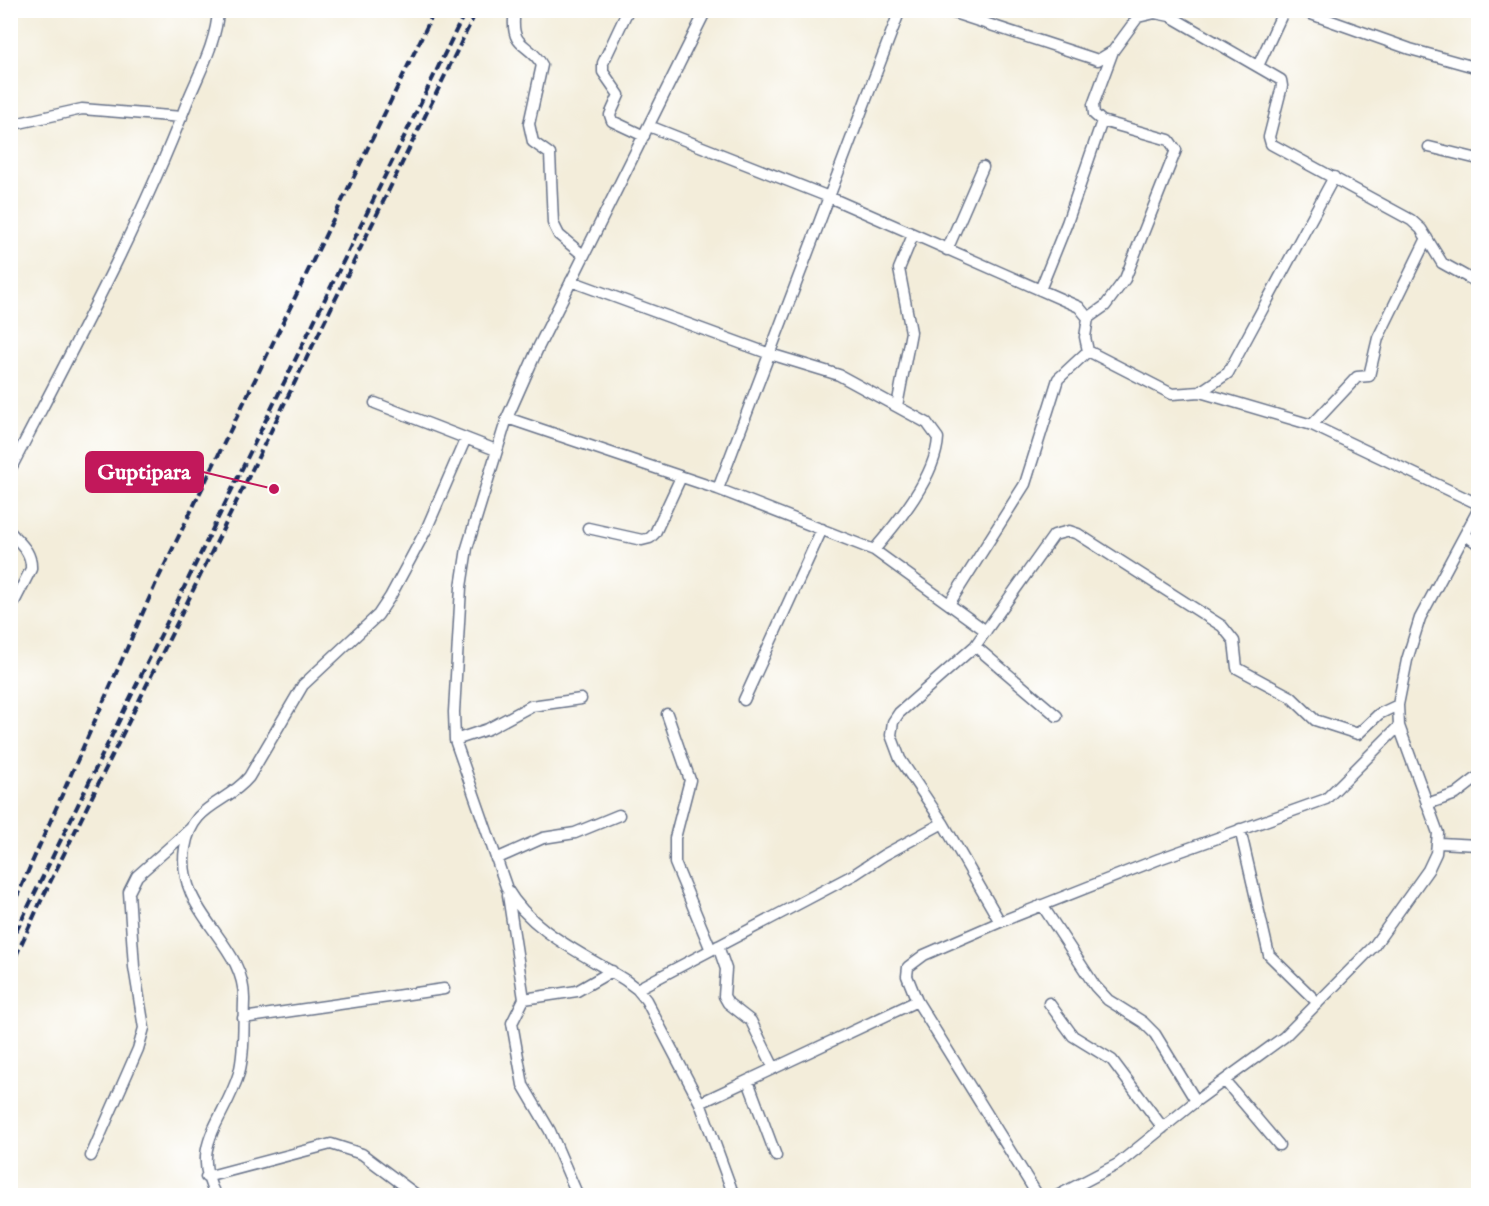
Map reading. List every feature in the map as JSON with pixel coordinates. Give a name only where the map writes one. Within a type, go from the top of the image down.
[{"type":"street","points":[[10,470],[125,248],[182,117],[215,33],[218,10]]},
{"type":"street","points":[[628,10],[603,63],[603,72],[619,95],[610,118],[616,124],[646,131],[829,197],[1083,309],[1088,318],[1085,337],[1088,351]]},
{"type":"street","points":[[706,10],[583,255],[507,418],[464,566],[454,712],[455,740],[507,889],[517,907],[532,921],[637,989],[700,1103],[734,1196]]},
{"type":"street","points":[[718,489],[900,10]]},
{"type":"street","points":[[945,10],[1093,60],[1102,59],[1113,51]]},
{"type":"street","points":[[1258,66],[1284,10]]},
{"type":"street","points":[[1300,10],[1410,49],[1479,68]]},
{"type":"street","points":[[1088,318],[1105,306],[1125,279],[1176,150],[1169,140],[1102,121],[1094,114],[1093,105],[1113,51],[1138,17],[1155,13],[1170,16],[1278,77],[1282,83],[1269,137],[1271,144],[1412,220],[1427,238],[1442,263],[1479,283]]},
{"type":"street","points":[[514,19],[513,32],[517,40],[542,65],[529,124],[533,142],[550,154],[553,223],[559,235],[583,255]]},
{"type":"street","points":[[10,125],[82,109],[182,117]]},
{"type":"street","points":[[1040,290],[1067,223],[1102,121]]},
{"type":"street","points":[[1429,147],[1479,159]]},
{"type":"street","points":[[947,250],[983,167]]},
{"type":"street","points":[[1200,392],[1220,381],[1234,363],[1334,177]]},
{"type":"street","points":[[897,406],[911,332],[898,269],[913,235]]},
{"type":"street","points":[[1312,425],[1357,377],[1370,376],[1378,338],[1427,238]]},
{"type":"street","points":[[571,281],[770,354],[839,375],[927,423],[935,431],[938,445],[935,455],[911,503],[874,550]]},
{"type":"street","points":[[1088,351],[1172,394],[1200,392],[1312,425],[1479,504]]},
{"type":"street","points":[[949,604],[1025,484],[1058,380],[1088,351]]},
{"type":"street","points":[[375,403],[465,440],[496,450]]},
{"type":"street","points":[[507,418],[718,489],[874,550],[986,631]]},
{"type":"street","points":[[216,1196],[206,1177],[205,1150],[239,1072],[244,998],[240,972],[195,904],[187,887],[183,867],[185,846],[200,814],[237,789],[249,777],[303,685],[378,615],[426,530],[465,440]]},
{"type":"street","points":[[588,528],[642,540],[650,538],[655,533],[681,477]]},
{"type":"street","points":[[1057,1196],[1118,1164],[1196,1101],[1271,1049],[1382,936],[1428,870],[1439,843],[1399,726],[1398,705],[1407,660],[1420,618],[1467,536],[1479,510]]},
{"type":"street","points":[[744,700],[822,529]]},
{"type":"street","points":[[1000,922],[943,823],[900,759],[891,735],[893,722],[899,712],[975,646],[1049,541],[1061,531],[1069,531],[1222,626],[1234,641],[1237,668],[1290,697],[1315,720],[1358,734],[1378,714],[1398,705]]},
{"type":"street","points":[[10,532],[31,556],[28,576],[10,610]]},
{"type":"street","points":[[1467,536],[1479,544]]},
{"type":"street","points":[[975,646],[1057,716]]},
{"type":"street","points":[[455,740],[488,729],[531,706],[581,699]]},
{"type":"street","points":[[667,714],[690,780],[675,838],[675,863],[726,969],[724,996],[728,1003],[751,1021],[774,1068]]},
{"type":"street","points":[[1038,1196],[917,1000],[907,976],[908,968],[915,960],[1042,905],[1240,829],[1326,799],[1399,726]]},
{"type":"street","points":[[1427,804],[1465,789],[1479,777]]},
{"type":"street","points":[[496,859],[543,838],[575,833],[619,815]]},
{"type":"street","points":[[637,989],[855,874],[884,855],[943,823]]},
{"type":"street","points":[[91,1156],[138,1049],[144,1028],[133,959],[129,900],[132,883],[193,827]]},
{"type":"street","points":[[1240,829],[1269,955],[1318,1003]]},
{"type":"street","points":[[1439,843],[1479,845]]},
{"type":"street","points":[[507,889],[524,999],[512,1023],[524,1085],[550,1131],[579,1196]]},
{"type":"street","points":[[1042,905],[1095,986],[1108,1000],[1143,1022],[1155,1034],[1196,1101]]},
{"type":"street","points":[[524,999],[577,991],[612,972]]},
{"type":"street","points":[[243,1018],[444,989]]},
{"type":"street","points":[[700,1103],[917,1000]]},
{"type":"street","points":[[1049,1003],[1073,1036],[1112,1060],[1163,1128]]},
{"type":"street","points":[[748,1081],[776,1156]]},
{"type":"street","points":[[1225,1081],[1279,1145]]},
{"type":"street","points":[[206,1177],[331,1144],[362,1155],[418,1196]]},
{"type":"railway","points":[[10,912],[156,583],[435,10]]},
{"type":"railway","points":[[10,944],[466,10]]},
{"type":"railway","points":[[10,969],[39,905],[477,10]]},
{"type":"place","name":"Guptipara","points":[[274,489]]}]
